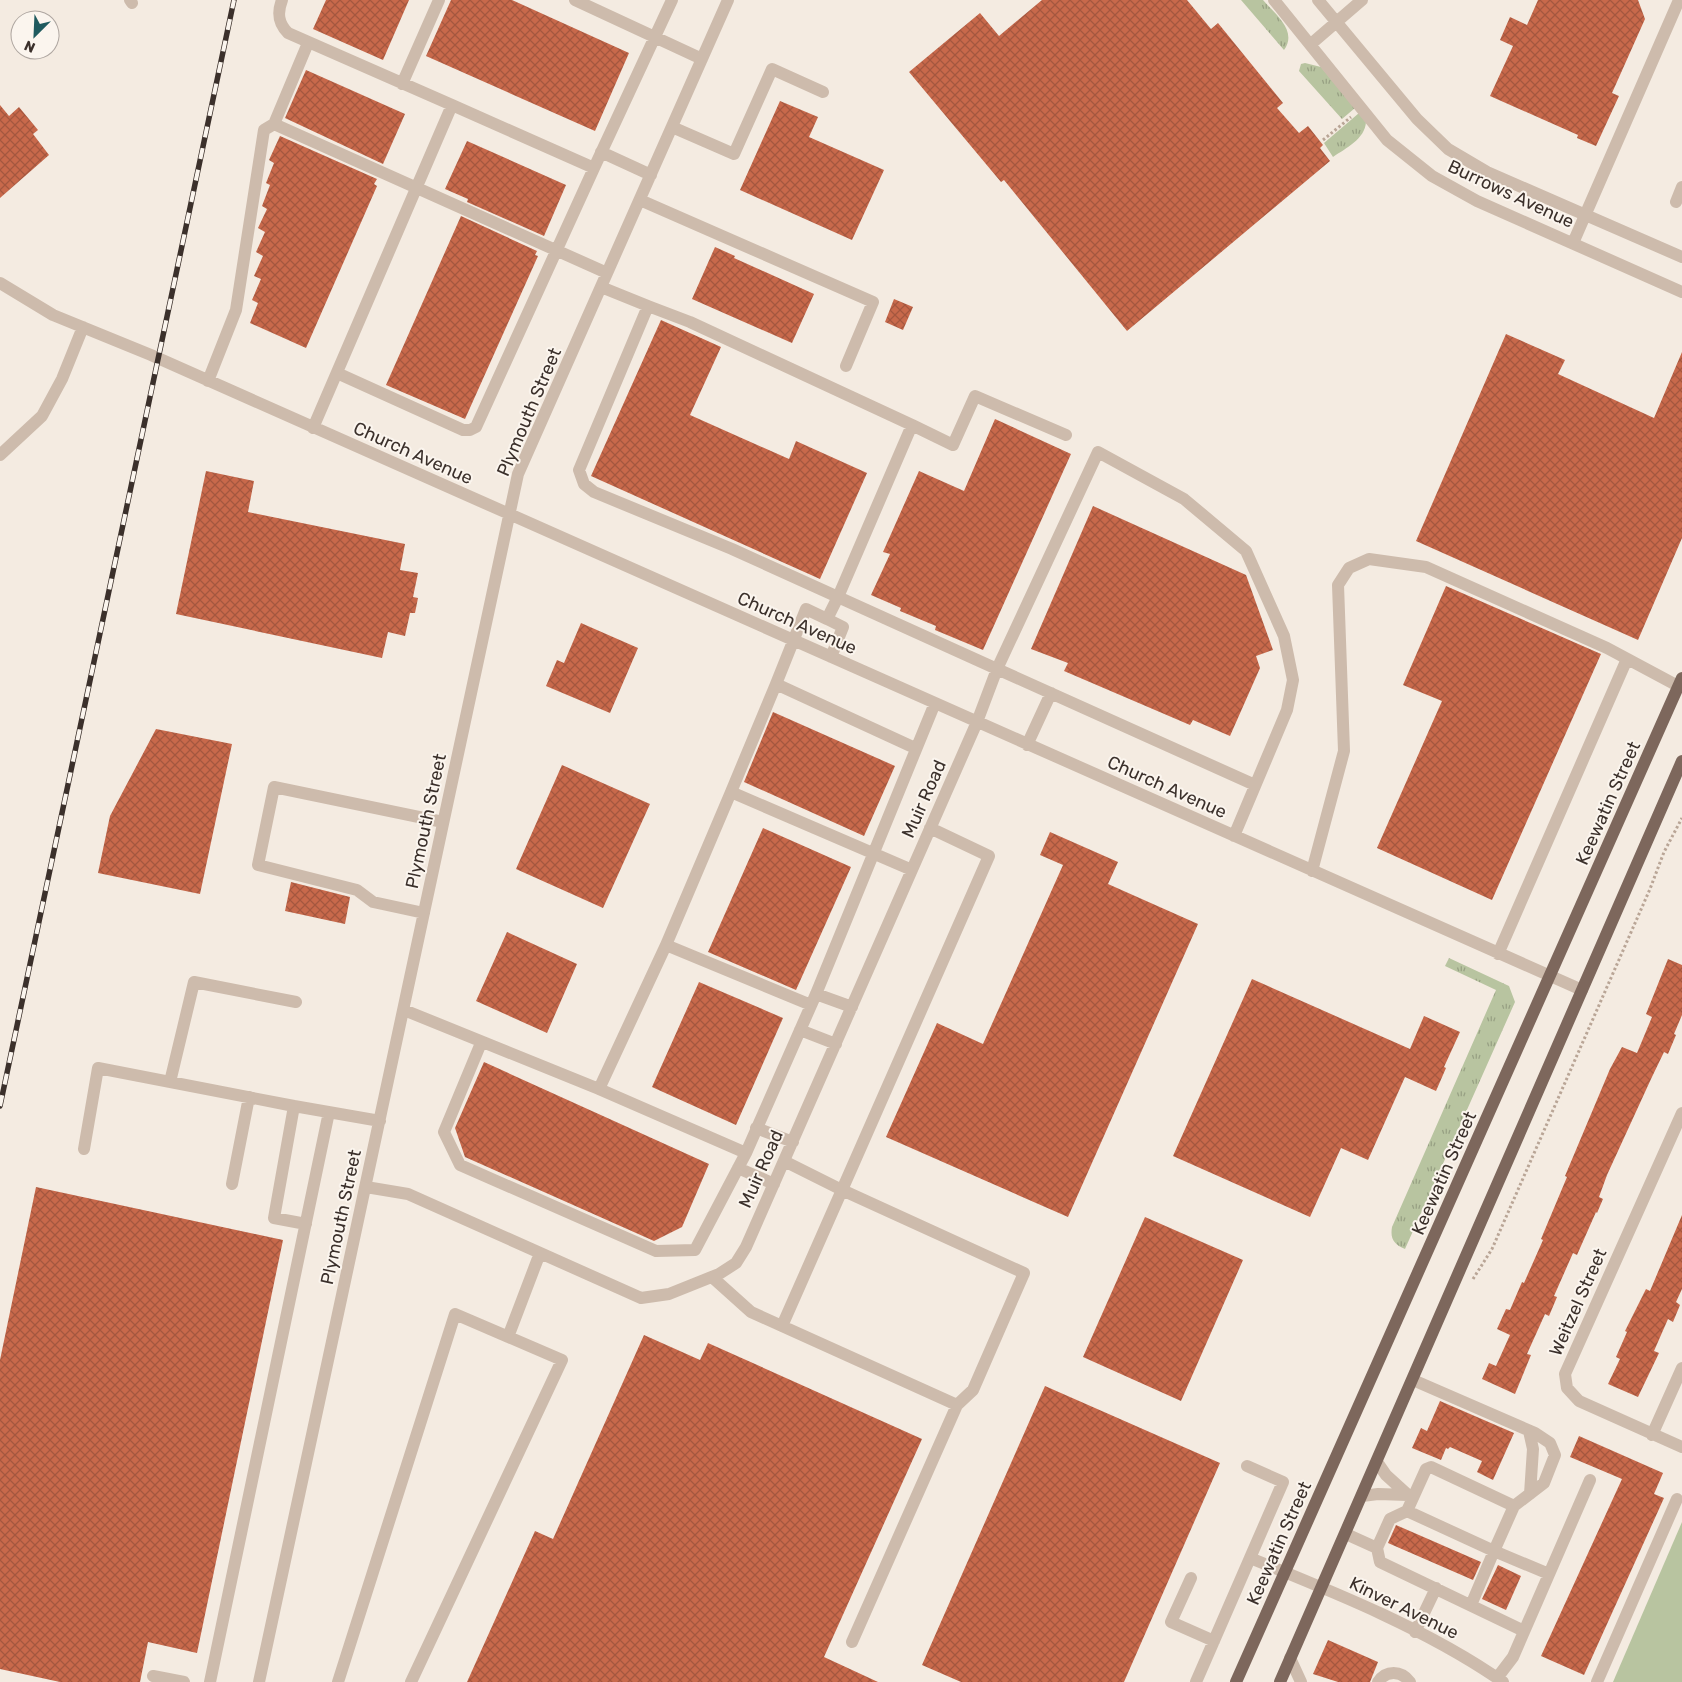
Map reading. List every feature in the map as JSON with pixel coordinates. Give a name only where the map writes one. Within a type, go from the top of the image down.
[{"type":"main road","name":"Keewatin Street","points":[[1236,1682],[1680,682]]},
{"type":"main road","points":[[1280,1682],[1682,761]]},
{"type":"street","points":[[282,0],[279,17],[282,26],[288,33],[594,168]]},
{"type":"street","points":[[402,84],[439,0]]},
{"type":"street","points":[[575,0],[702,59]]},
{"type":"street","points":[[337,373],[463,430],[470,430],[476,427],[672,0]]},
{"type":"street","name":"Plymouth Street","points":[[259,1682],[518,474],[728,0]]},
{"type":"street","name":"Burrows Avenue","points":[[1274,0],[1387,140],[1432,176],[1477,201],[1682,292]]},
{"type":"street","name":"Burrows Avenue","points":[[1318,0],[1417,120],[1448,149],[1487,172],[1682,257]]},
{"type":"street","points":[[1310,44],[1337,24],[1362,0]]},
{"type":"street","points":[[1573,243],[1679,0]]},
{"type":"street","points":[[208,382],[236,310],[264,130],[274,124],[308,43]]},
{"type":"street","points":[[672,127],[734,154],[772,69],[823,92]]},
{"type":"street","points":[[313,428],[452,105]]},
{"type":"street","points":[[274,124],[607,273]]},
{"type":"street","points":[[602,152],[651,175]]},
{"type":"street","points":[[1676,202],[1682,187]]},
{"type":"street","points":[[640,200],[873,302],[846,366]]},
{"type":"street","name":"Church Avenue","points":[[0,283],[53,314],[1582,990]]},
{"type":"street","points":[[601,287],[690,322],[952,445],[975,396],[1066,435]]},
{"type":"street","points":[[648,306],[579,470],[584,484],[594,492],[732,549],[1255,785],[1234,836]]},
{"type":"street","points":[[0,455],[42,416],[62,379],[83,327]]},
{"type":"street","points":[[827,619],[912,425]]},
{"type":"street","name":"Muir Road","points":[[366,1186],[408,1194],[642,1298],[669,1294],[712,1277],[736,1264],[746,1248],[836,1044],[977,722],[997,669],[1098,452],[1184,499],[1246,551],[1284,636],[1293,680],[1287,710],[1255,785]]},
{"type":"street","points":[[1312,871],[1344,751],[1338,584],[1349,568],[1369,559],[1426,567],[1680,682]]},
{"type":"street","points":[[600,1089],[666,945],[732,792],[806,609],[843,628],[831,657]]},
{"type":"street","points":[[1498,954],[1627,659]]},
{"type":"street","points":[[776,684],[916,748]]},
{"type":"street","points":[[1027,744],[1051,693]]},
{"type":"street","points":[[481,1043],[444,1132],[460,1165],[656,1251],[695,1250],[746,1153],[814,999],[935,703]]},
{"type":"street","points":[[424,913],[373,902],[357,890],[258,865],[274,787],[443,822]]},
{"type":"street","points":[[732,792],[912,870]]},
{"type":"street","points":[[782,1326],[989,856],[930,828]]},
{"type":"street","points":[[666,945],[814,999],[852,1007]]},
{"type":"street","points":[[170,1082],[194,982],[296,1002]]},
{"type":"street","points":[[404,1010],[481,1043],[600,1089],[746,1153]]},
{"type":"street","points":[[800,1030],[836,1044]]},
{"type":"street","points":[[84,1149],[98,1068],[380,1121]]},
{"type":"street","points":[[232,1184],[249,1097]]},
{"type":"street","points":[[294,1106],[274,1218],[306,1224]]},
{"type":"street","points":[[210,1682],[329,1112]]},
{"type":"street","name":"Weitzel Street","points":[[1682,1113],[1566,1374],[1567,1388],[1579,1401],[1682,1448]]},
{"type":"street","points":[[756,1128],[793,1142]]},
{"type":"street","points":[[784,1161],[842,1190],[1024,1272],[973,1390],[957,1405],[852,1642]]},
{"type":"street","points":[[738,1168],[774,1184]]},
{"type":"street","points":[[508,1337],[540,1253]]},
{"type":"street","points":[[712,1277],[751,1312],[957,1405]]},
{"type":"street","points":[[338,1682],[455,1314],[562,1360],[412,1682]]},
{"type":"street","points":[[1652,1435],[1682,1368]]},
{"type":"street","points":[[1413,1380],[1529,1431],[1550,1443],[1555,1455],[1544,1482],[1514,1506],[1471,1605]]},
{"type":"street","points":[[1529,1431],[1533,1449],[1530,1494]]},
{"type":"street","points":[[1377,1462],[1386,1475],[1411,1496]]},
{"type":"street","points":[[1196,1682],[1283,1482],[1247,1466]]},
{"type":"street","points":[[1408,1511],[1411,1496],[1426,1469],[1431,1467],[1514,1506]]},
{"type":"street","points":[[1500,1680],[1513,1657],[1590,1480]]},
{"type":"street","points":[[1362,1496],[1378,1494],[1411,1496]]},
{"type":"street","points":[[1597,1682],[1677,1499]]},
{"type":"street","points":[[1524,1631],[1380,1562],[1377,1548],[1390,1519],[1408,1511],[1549,1574]]},
{"type":"street","points":[[1346,1534],[1377,1548]]},
{"type":"street","name":"Kinver Avenue","points":[[1250,1558],[1322,1588],[1415,1632],[1473,1661],[1500,1680]]},
{"type":"street","points":[[1191,1578],[1171,1622],[1214,1641]]},
{"type":"street","points":[[1415,1632],[1436,1588]]},
{"type":"street","points":[[1290,1658],[1301,1682]]},
{"type":"street","points":[[1378,1682],[1382,1676],[1395,1673],[1402,1675],[1410,1682]]},
{"type":"street","points":[[153,1676],[184,1682]]},
{"type":"path","points":[[1323,140],[1362,108]]},
{"type":"path","points":[[1492,1249],[1643,906],[1664,852],[1682,818]]},
{"type":"green space","points":[[1241,0],[1263,0],[1279,17],[1287,30],[1288,36],[1288,43],[1284,50]]},
{"type":"green space","points":[[1305,63],[1321,67],[1355,108],[1342,119],[1299,71],[1301,64]]},
{"type":"green space","points":[[1359,113],[1366,122],[1365,128],[1354,143],[1333,157],[1324,143]]},
{"type":"green space","points":[[1449,958],[1509,986],[1515,1002],[1405,1249],[1394,1241],[1392,1227],[1496,990],[1445,966]]},
{"type":"green space","points":[[1682,1522],[1682,1682],[1613,1682]]},
{"type":"building","points":[[326,0],[409,0],[383,60],[313,29]]},
{"type":"building","points":[[451,0],[512,0],[629,53],[595,131],[426,56]]},
{"type":"building","points":[[1042,0],[1187,0],[1211,29],[1218,23],[1283,103],[1277,108],[1299,133],[1308,126],[1323,145],[1320,148],[1330,161],[1127,331],[1004,180],[1001,182],[909,72],[980,13],[999,36]]},
{"type":"building","points":[[1538,0],[1638,0],[1645,19],[1612,93],[1619,96],[1596,146],[1577,138],[1578,135],[1490,96],[1513,46],[1500,40],[1510,17],[1527,25]]},
{"type":"building","points":[[306,70],[405,114],[383,164],[285,118]]},
{"type":"building","points":[[780,101],[818,117],[809,137],[884,170],[852,240],[740,190]]},
{"type":"building","points":[[0,105],[9,116],[19,107],[38,130],[33,134],[49,155],[0,198]]},
{"type":"building","points":[[280,136],[377,179],[374,184],[377,186],[306,348],[250,323],[258,303],[252,300],[261,279],[254,276],[263,256],[256,252],[265,232],[258,228],[267,209],[262,206],[270,185],[266,183],[274,163],[269,160]]},
{"type":"building","points":[[467,141],[566,185],[544,236],[467,202],[468,199],[445,189]]},
{"type":"building","points":[[461,216],[537,251],[535,255],[538,256],[465,419],[386,385]]},
{"type":"building","points":[[715,247],[735,256],[734,258],[814,294],[792,343],[692,299]]},
{"type":"building","points":[[894,299],[913,307],[903,330],[885,322]]},
{"type":"building","points":[[661,320],[721,347],[690,415],[789,459],[796,441],[867,473],[820,579],[591,476]]},
{"type":"building","points":[[1506,334],[1565,360],[1558,374],[1654,418],[1682,352],[1682,538],[1638,640],[1416,541]]},
{"type":"building","points":[[995,419],[1071,454],[983,650],[935,630],[936,626],[900,611],[901,608],[871,595],[890,554],[883,552],[919,471],[964,491]]},
{"type":"building","points":[[206,471],[254,481],[248,512],[405,544],[400,570],[418,573],[413,597],[418,598],[415,613],[410,613],[405,636],[388,632],[382,658],[176,614]]},
{"type":"building","points":[[1093,506],[1246,575],[1273,650],[1256,656],[1260,668],[1230,736],[1193,720],[1190,725],[1064,671],[1068,663],[1031,649]]},
{"type":"building","points":[[1446,586],[1601,654],[1492,900],[1377,848],[1442,701],[1403,685]]},
{"type":"building","points":[[581,623],[638,648],[610,713],[546,686],[557,660],[564,663]]},
{"type":"building","points":[[773,712],[895,766],[864,836],[744,782]]},
{"type":"building","points":[[156,729],[232,744],[200,894],[98,873],[110,816]]},
{"type":"building","points":[[562,765],[650,804],[603,908],[516,869]]},
{"type":"building","points":[[763,828],[851,867],[796,990],[708,952]]},
{"type":"building","points":[[1050,832],[1118,862],[1108,884],[1198,924],[1068,1217],[886,1137],[937,1023],[983,1044],[1063,865],[1040,855]]},
{"type":"building","points":[[291,882],[350,897],[345,924],[285,911]]},
{"type":"building","points":[[507,932],[577,964],[547,1033],[476,1001]]},
{"type":"building","points":[[1668,959],[1682,965],[1682,1015],[1674,1034],[1676,1035],[1668,1054],[1664,1052],[1607,1175],[1599,1197],[1603,1199],[1577,1255],[1573,1253],[1554,1296],[1557,1297],[1549,1316],[1545,1314],[1527,1354],[1531,1355],[1515,1394],[1482,1379],[1489,1363],[1496,1366],[1510,1335],[1497,1329],[1506,1309],[1510,1310],[1522,1282],[1524,1283],[1543,1240],[1541,1239],[1567,1177],[1565,1176],[1610,1069],[1622,1047],[1637,1053],[1652,1017],[1646,1014]]},
{"type":"building","points":[[1252,979],[1410,1049],[1424,1016],[1460,1032],[1444,1067],[1446,1068],[1436,1091],[1405,1077],[1368,1160],[1341,1148],[1310,1217],[1173,1156]]},
{"type":"building","points":[[699,982],[783,1018],[736,1125],[652,1087]]},
{"type":"building","points":[[484,1062],[709,1164],[682,1227],[654,1241],[465,1157],[455,1128]]},
{"type":"building","points":[[36,1187],[283,1240],[197,1653],[148,1642],[140,1682],[60,1682],[0,1669],[0,1360]]},
{"type":"building","points":[[1682,1215],[1682,1289],[1676,1302],[1680,1305],[1673,1322],[1668,1319],[1654,1351],[1659,1353],[1638,1397],[1608,1384],[1620,1359],[1616,1357],[1627,1332],[1625,1331],[1646,1289],[1650,1291]]},
{"type":"building","points":[[1145,1217],[1243,1260],[1181,1401],[1083,1357]]},
{"type":"building","points":[[644,1335],[700,1360],[708,1343],[922,1439],[824,1657],[878,1682],[467,1682],[535,1531],[553,1539]]},
{"type":"building","points":[[1045,1386],[1220,1463],[1124,1682],[961,1682],[922,1665]]},
{"type":"building","points":[[1440,1401],[1514,1433],[1493,1480],[1477,1472],[1482,1461],[1450,1447],[1446,1448],[1441,1460],[1412,1448],[1421,1428],[1427,1431]]},
{"type":"building","points":[[1579,1436],[1663,1473],[1654,1494],[1664,1498],[1584,1675],[1541,1656],[1622,1479],[1570,1457]]},
{"type":"building","points":[[1396,1525],[1481,1562],[1473,1580],[1388,1543]]},
{"type":"building","points":[[1498,1565],[1521,1576],[1506,1610],[1482,1599]]},
{"type":"building","points":[[1328,1640],[1378,1662],[1370,1682],[1338,1682],[1313,1674]]},
{"type":"railway","points":[[0,1106],[234,0]]}]
